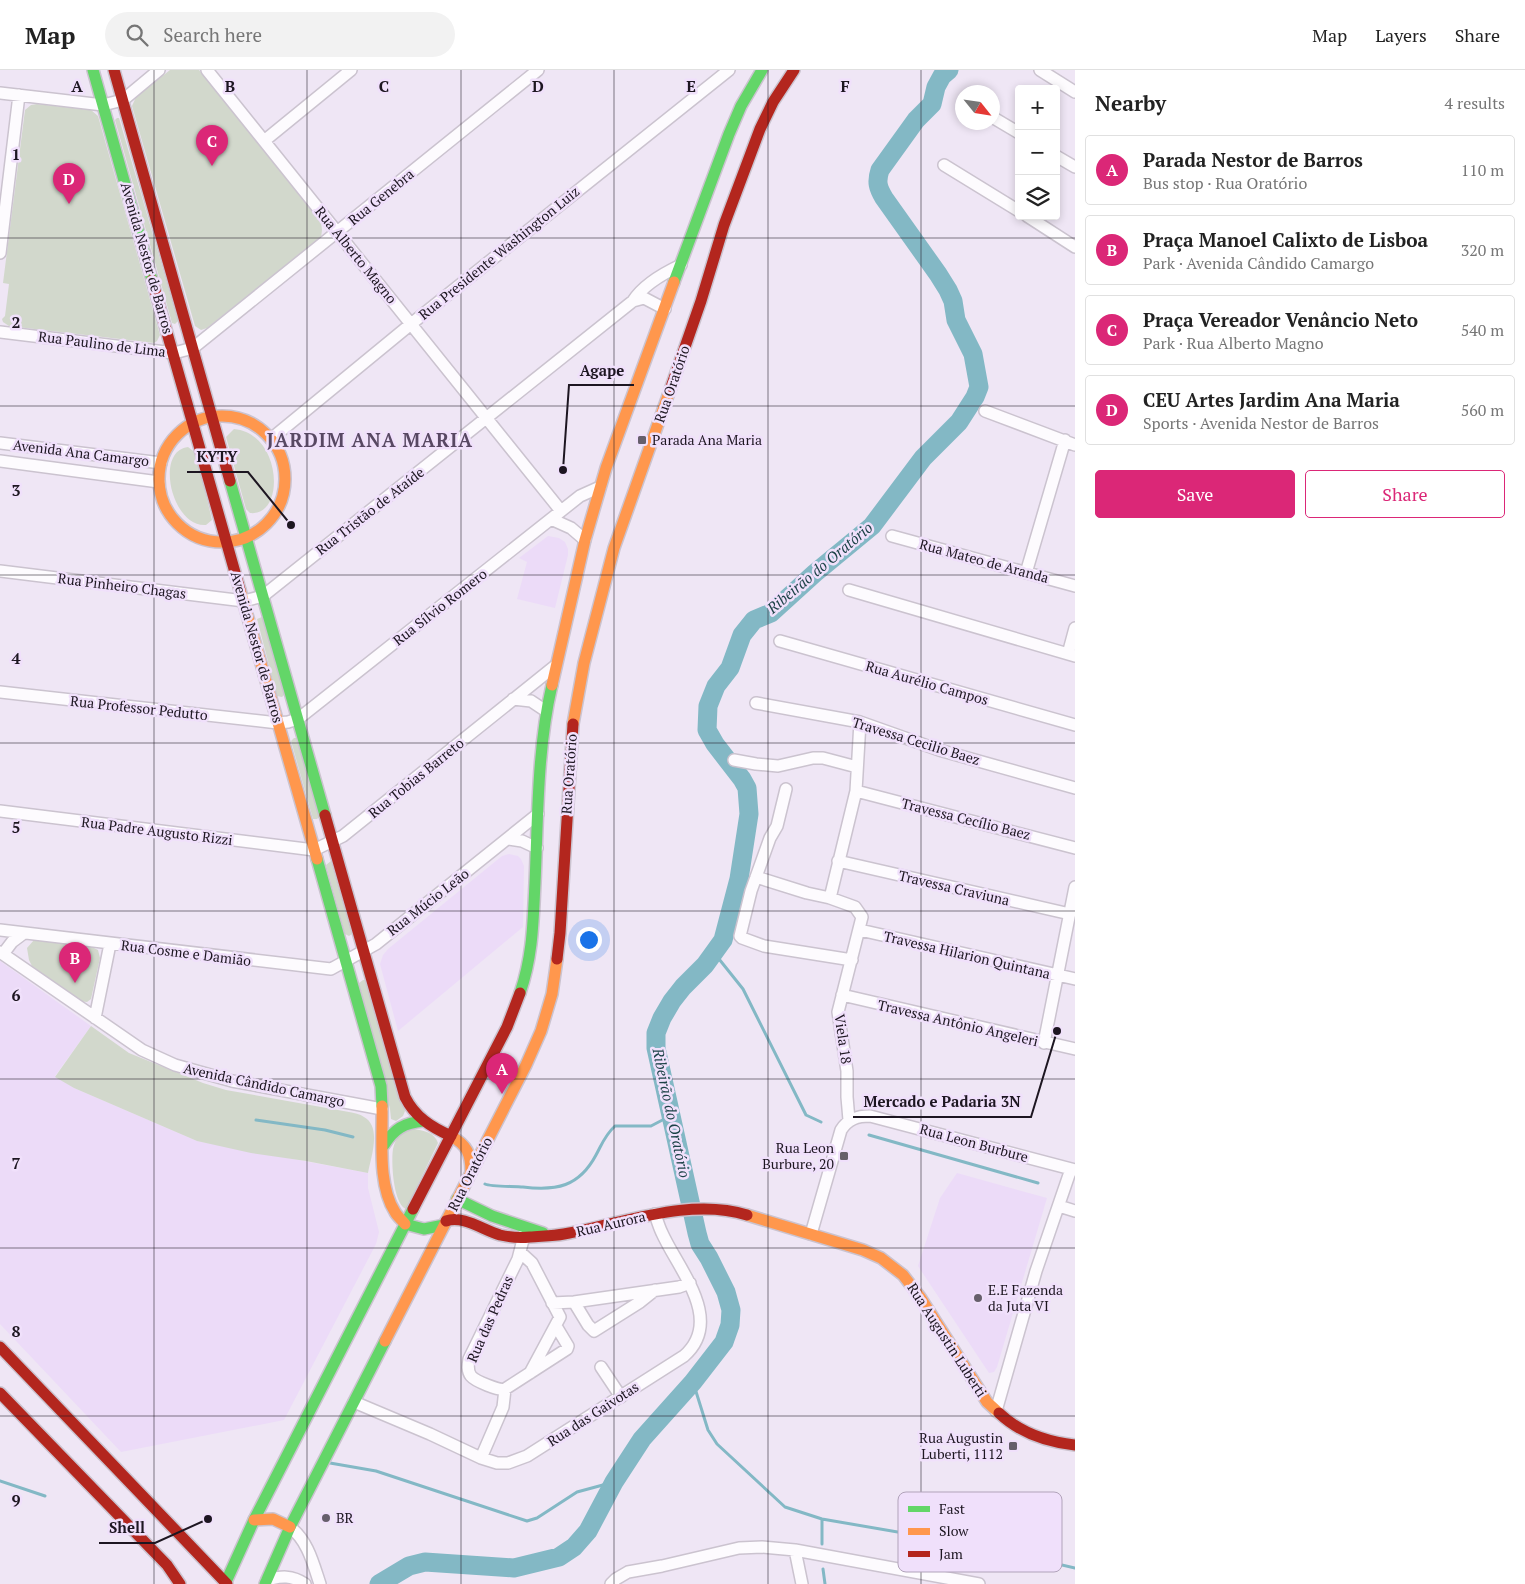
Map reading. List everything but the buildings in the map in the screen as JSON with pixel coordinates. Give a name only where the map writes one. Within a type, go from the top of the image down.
[{"type":"main road","name":"Avenida Nestor de Barros","points":[[94,70],[192,423],[381,1086],[386,1194],[397,1217],[405,1224]]},
{"type":"main road","name":"Avenida Nestor de Barros","points":[[114,70],[405,1097],[411,1108],[423,1121],[461,1142],[468,1151],[471,1172]]},
{"type":"main road","name":"Rua Oratório","points":[[226,1584],[254,1520],[513,1014],[524,982],[532,946],[538,814],[546,711],[585,540],[600,487],[664,308],[734,123],[762,70]]},
{"type":"main road","name":"Rua Oratório","points":[[266,1582],[290,1527],[534,1048],[552,994],[558,953],[574,713],[584,663],[614,548],[701,301],[724,225],[760,129],[773,102],[794,70]]},
{"type":"main road","points":[[212,415],[229,415],[245,420],[259,428],[271,439],[281,458],[284,489],[281,500],[271,519],[264,527],[247,538],[227,544],[202,540],[180,527],[165,507],[159,482],[161,463],[170,444],[184,429],[192,423],[212,415]]},
{"type":"main road","points":[[384,1145],[392,1133],[405,1123],[423,1121]]},
{"type":"main road","name":"Rua Aurora","points":[[457,1199],[525,1232]]},
{"type":"main road","name":"Rua Augustin Luberti","points":[[677,1211],[709,1208],[738,1212],[863,1250],[880,1258],[903,1275],[916,1291],[987,1402],[996,1411],[1014,1425],[1032,1435],[1055,1443],[1075,1445]]},
{"type":"main road","name":"Rua Aurora","points":[[405,1224],[422,1230],[435,1229],[452,1219],[460,1220],[501,1235],[525,1232],[550,1236],[677,1211]]},
{"type":"main road","points":[[0,1348],[226,1584]]},
{"type":"main road","points":[[0,1393],[168,1565],[180,1584]]},
{"type":"main road","points":[[254,1520],[267,1518],[279,1521],[290,1527]]},
{"type":"street","points":[[0,93],[103,105],[122,100],[159,70]]},
{"type":"street","name":"Rua Alberto Magno","points":[[207,70],[561,511]]},
{"type":"street","points":[[264,141],[351,70]]},
{"type":"street","name":"Rua Genebra","points":[[174,354],[193,348],[538,70]]},
{"type":"street","name":"Rua Presidente Washington Luiz","points":[[271,439],[411,324],[729,70]]},
{"type":"street","points":[[1040,70],[1075,92]]},
{"type":"street","points":[[0,253],[2,214],[19,96]]},
{"type":"street","points":[[1000,122],[1015,131]]},
{"type":"street","points":[[1060,158],[1075,167]]},
{"type":"street","points":[[944,165],[1015,209]]},
{"type":"street","points":[[1033,220],[1075,247]]},
{"type":"street","name":"Rua Tristão de Ataíde","points":[[244,601],[263,596],[633,301],[636,296],[666,272],[681,265]]},
{"type":"street","points":[[633,301],[644,298],[664,308]]},
{"type":"street","name":"Rua Paulino de Lima","points":[[0,332],[174,354]]},
{"type":"street","points":[[985,411],[1070,442],[1026,573]]},
{"type":"street","name":"Avenida Ana Camargo","points":[[0,443],[161,463]]},
{"type":"street","name":"Avenida Ana Camargo","points":[[0,461],[159,482]]},
{"type":"street","name":"Rua Sílvio Romero","points":[[278,723],[298,719],[551,518],[580,496],[600,487]]},
{"type":"street","points":[[551,518],[571,528],[585,540]]},
{"type":"street","name":"Rua Mateo de Aranda","points":[[892,536],[1075,586]]},
{"type":"street","name":"Rua Pinheiro Chagas","points":[[0,571],[244,601]]},
{"type":"street","points":[[849,590],[1072,655],[1075,628]]},
{"type":"street","name":"Rua Aurélio Campos","points":[[780,641],[1075,725]]},
{"type":"street","name":"Rua Tobias Barreto","points":[[314,850],[343,836],[555,666]]},
{"type":"street","name":"Rua Professor Pedutto","points":[[0,692],[278,723]]},
{"type":"street","points":[[513,699],[531,700],[546,711]]},
{"type":"street","name":"Travessa Cecilio Baez","points":[[756,703],[860,722],[939,750],[1075,788]]},
{"type":"street","points":[[825,897],[838,861],[856,791],[860,722]]},
{"type":"street","points":[[734,760],[778,766],[813,758],[823,758],[857,767]]},
{"type":"street","points":[[786,789],[777,826],[770,838],[750,891],[740,937],[764,946],[852,960]]},
{"type":"street","name":"Travessa Cecílio Baez","points":[[856,791],[1075,848]]},
{"type":"street","name":"Rua Padre Augusto Rizzi","points":[[0,811],[314,850]]},
{"type":"street","name":"Rua Múcio Leão","points":[[346,962],[376,944],[538,814]]},
{"type":"street","points":[[508,839],[522,841],[537,848]]},
{"type":"street","name":"Travessa Craviuna","points":[[838,861],[1070,914]]},
{"type":"street","points":[[756,877],[849,903],[859,911],[862,917],[860,930]]},
{"type":"street","points":[[1044,1043],[1075,887]]},
{"type":"street","name":"Rua Cosme e Damião","points":[[0,930],[326,970],[346,962]]},
{"type":"street","name":"Viela 18","points":[[849,1120],[847,1071],[838,1017],[839,1004],[860,930]]},
{"type":"street","name":"Travessa Hilarion Quintana","points":[[860,930],[1075,979]]},
{"type":"street","points":[[2,953],[24,933]]},
{"type":"street","points":[[95,1018],[110,944]]},
{"type":"street","name":"Avenida Cândido Camargo","points":[[2,953],[142,1050],[186,1069],[232,1081],[382,1109]]},
{"type":"street","name":"Travessa Antônio Angeleri","points":[[842,995],[1075,1049]]},
{"type":"street","name":"Rua Leon Burbure","points":[[849,1120],[870,1116],[1073,1170]]},
{"type":"street","points":[[811,1234],[841,1130],[849,1120]]},
{"type":"street","points":[[996,1411],[1036,1271],[1073,1170]]},
{"type":"street","points":[[1059,1206],[1075,1211]]},
{"type":"street","name":"Rua das Gaivotas","points":[[354,1402],[481,1458],[497,1463],[508,1463],[528,1456],[684,1356],[698,1340],[700,1327],[697,1302],[690,1283],[662,1233],[655,1214]]},
{"type":"street","name":"Rua das Pedras","points":[[505,1389],[500,1390],[473,1378],[468,1369],[469,1359],[520,1252],[525,1232]]},
{"type":"street","points":[[520,1252],[532,1263],[560,1317],[529,1374]]},
{"type":"street","points":[[552,1303],[574,1302],[679,1287],[690,1283]]},
{"type":"street","points":[[574,1302],[584,1320],[591,1330],[594,1331],[640,1302],[655,1290]]},
{"type":"street","points":[[481,1458],[504,1407],[505,1389],[568,1349],[556,1326]]},
{"type":"street","points":[[601,1367],[621,1397]]},
{"type":"street","points":[[290,1527],[306,1544],[320,1584]]},
{"type":"street","points":[[611,1584],[628,1572],[739,1548],[762,1547],[796,1550],[898,1569]]},
{"type":"street","points":[[796,1550],[802,1584]]},
{"type":"street","points":[[914,1572],[979,1584]]},
{"type":"street","points":[[266,1582],[281,1576],[289,1577],[304,1584]]},
{"type":"shaded area","points":[[170,70],[199,70],[321,222],[322,230],[321,238],[207,328],[201,330],[195,326],[132,106],[136,97]]},
{"type":"shaded area","points":[[31,105],[91,110],[98,116],[160,335],[154,343],[9,326],[3,322],[9,284],[3,283],[25,110]]},
{"type":"shaded area","points":[[119,118],[178,321],[175,324],[172,323],[115,120]]},
{"type":"shaded area","points":[[234,429],[250,434],[262,444],[270,458],[274,474],[273,489],[269,502],[262,511],[250,513],[246,509],[226,437]]},
{"type":"shaded area","points":[[188,447],[196,453],[212,520],[206,525],[194,523],[184,515],[176,503],[172,489],[170,474],[172,461],[178,452]]},
{"type":"shaded area","points":[[548,536],[559,538],[565,542],[568,549],[555,608],[517,599],[527,562],[519,558]]},
{"type":"shaded area","points":[[262,617],[285,694],[282,697],[277,696],[257,619]]},
{"type":"shaded area","points":[[296,738],[320,816],[317,819],[313,819],[291,741]]},
{"type":"shaded area","points":[[509,854],[518,856],[524,866],[523,927],[398,1031],[380,964],[383,955],[502,856]]},
{"type":"shaded area","points":[[331,861],[352,934],[349,936],[345,934],[326,865]]},
{"type":"shaded area","points":[[34,940],[92,947],[98,950],[100,958],[91,999],[87,1002],[79,1001],[32,966],[27,948]]},
{"type":"shaded area","points":[[0,961],[91,1026],[55,1076],[74,1088],[197,1141],[368,1173],[368,1188],[379,1232],[376,1244],[284,1420],[121,1452],[0,1324]]},
{"type":"shaded area","points":[[365,980],[405,1111],[403,1116],[396,1121],[391,1119],[359,983]]},
{"type":"shaded area","points":[[91,1026],[129,1053],[203,1083],[226,1090],[362,1116],[373,1128],[374,1135],[373,1151],[368,1173],[251,1153],[197,1141],[74,1088],[55,1077]]},
{"type":"shaded area","points":[[414,1129],[432,1134],[438,1143],[406,1209],[398,1199],[396,1191],[392,1163],[393,1149],[400,1134]]},
{"type":"shaded area","name":"E.E Fazenda da Juta VI","points":[[957,1173],[1047,1198],[997,1367],[994,1372],[989,1373],[918,1266],[940,1198]]},
{"type":"waterway","name":"Ribeirão do Oratório","points":[[379,1584],[409,1566],[425,1562],[514,1568],[559,1557],[574,1547],[588,1531],[614,1482],[642,1439],[693,1382],[724,1342],[730,1325],[731,1310],[726,1292],[700,1244],[656,1048],[656,1033],[672,1001],[705,965],[723,940],[739,879],[749,814],[747,788],[707,730],[708,706],[716,686],[730,668],[742,635],[754,620],[771,613],[815,573],[872,526],[923,458],[959,422],[979,387],[973,354],[956,320],[953,301],[948,290],[884,198],[878,181],[880,170],[916,120],[932,104],[936,87],[942,76],[949,70]]},
{"type":"waterway","points":[[715,954],[743,989],[806,1115],[821,1122]]},
{"type":"waterway","points":[[485,1184],[535,1188],[556,1187],[566,1184],[582,1174],[589,1166],[606,1136],[615,1126],[651,1126],[672,1115]]},
{"type":"waterway","points":[[256,1120],[325,1130],[353,1137]]},
{"type":"waterway","points":[[869,1135],[1038,1183]]},
{"type":"waterway","points":[[693,1382],[708,1430],[717,1444],[785,1507],[822,1519],[898,1532]]},
{"type":"waterway","points":[[330,1463],[376,1471],[527,1521],[537,1518],[577,1492],[614,1482]]},
{"type":"waterway","points":[[0,1481],[45,1496]]},
{"type":"waterway","points":[[822,1519],[822,1544]]},
{"type":"waterway","points":[[1062,1565],[1075,1568]]},
{"type":"waterway","points":[[823,1569],[825,1584]]},
{"type":"traffic: fast","points":[[93,70],[152,280]]},
{"type":"traffic: fast","points":[[674,282],[729,134],[741,106],[762,70]]},
{"type":"traffic: fast","points":[[230,481],[325,815]]},
{"type":"traffic: fast","points":[[520,993],[528,965],[532,938],[541,758],[543,734],[552,685]]},
{"type":"traffic: fast","points":[[317,859],[381,1086],[382,1106]]},
{"type":"traffic: fast","points":[[384,1145],[400,1128],[410,1123],[423,1121]]},
{"type":"traffic: fast","points":[[457,1199],[492,1216],[543,1233]]},
{"type":"traffic: fast","points":[[225,1584],[254,1520],[413,1209]]},
{"type":"traffic: fast","points":[[405,1224],[424,1229],[444,1225]]},
{"type":"traffic: fast","points":[[265,1584],[290,1527],[385,1341]]},
{"type":"traffic: slow","points":[[552,685],[585,540],[606,468],[674,282]]},
{"type":"traffic: slow","points":[[573,724],[584,663],[614,548],[670,390]]},
{"type":"traffic: slow","points":[[222,416],[246,421],[257,426],[267,434],[275,444],[280,455],[285,479],[280,503],[275,514],[267,524],[257,532],[246,537],[222,542],[198,537],[187,532],[177,524],[169,514],[164,503],[159,479],[164,455],[169,444],[177,434],[187,426],[198,421],[222,416]]},
{"type":"traffic: slow","points":[[240,590],[317,859]]},
{"type":"traffic: slow","points":[[385,1341],[526,1065],[541,1031],[552,994],[557,959]]},
{"type":"traffic: slow","points":[[382,1106],[383,1175],[389,1201],[405,1224]]},
{"type":"traffic: slow","points":[[451,1136],[461,1143],[467,1151],[471,1172]]},
{"type":"traffic: slow","points":[[747,1215],[863,1250],[881,1258],[903,1275],[920,1297],[987,1402],[999,1413]]},
{"type":"traffic: slow","points":[[254,1520],[273,1519],[290,1527]]},
{"type":"traffic: jam","points":[[114,70],[230,481]]},
{"type":"traffic: jam","points":[[670,390],[701,301],[724,225],[760,129],[773,102],[794,70]]},
{"type":"traffic: jam","points":[[152,280],[240,590]]},
{"type":"traffic: jam","points":[[557,959],[573,724]]},
{"type":"traffic: jam","points":[[325,815],[405,1097],[424,1121],[451,1136]]},
{"type":"traffic: jam","points":[[413,1209],[507,1027],[520,993]]},
{"type":"traffic: jam","points":[[446,1221],[466,1221],[500,1235],[523,1237],[564,1234],[679,1210],[725,1210],[747,1215]]},
{"type":"traffic: jam","points":[[0,1347],[227,1584]]},
{"type":"traffic: jam","points":[[0,1393],[167,1565],[180,1584]]},
{"type":"traffic: jam","points":[[999,1413],[1024,1431],[1044,1439],[1075,1445]]},
{"type":"place","name":"Praça Vereador Venâncio Neto","points":[[212,166]]},
{"type":"place","name":"CEU Artes Jardim Ana Maria","points":[[69,204]]},
{"type":"place","name":"Parada Ana Maria","points":[[642,440]]},
{"type":"place","name":"Agape","points":[[563,470]]},
{"type":"place","name":"KYTY","points":[[291,525]]},
{"type":"place","name":"Praça Manoel Calixto de Lisboa","points":[[75,983]]},
{"type":"place","name":"Mercado e Padaria 3N","points":[[1057,1031]]},
{"type":"place","name":"Parada Nestor de Barros","points":[[502,1094]]},
{"type":"place","name":"Rua Leon Burbure, 20","points":[[844,1156]]},
{"type":"place","name":"E.E Fazenda da Juta VI","points":[[978,1298]]},
{"type":"place","name":"Rua Augustin Luberti, 1112","points":[[1013,1446]]},
{"type":"place","name":"BR","points":[[326,1518]]},
{"type":"place","name":"Shell","points":[[208,1519]]},
{"type":"district","name":"JARDIM ANA MARIA","points":[[370,440]]}]
